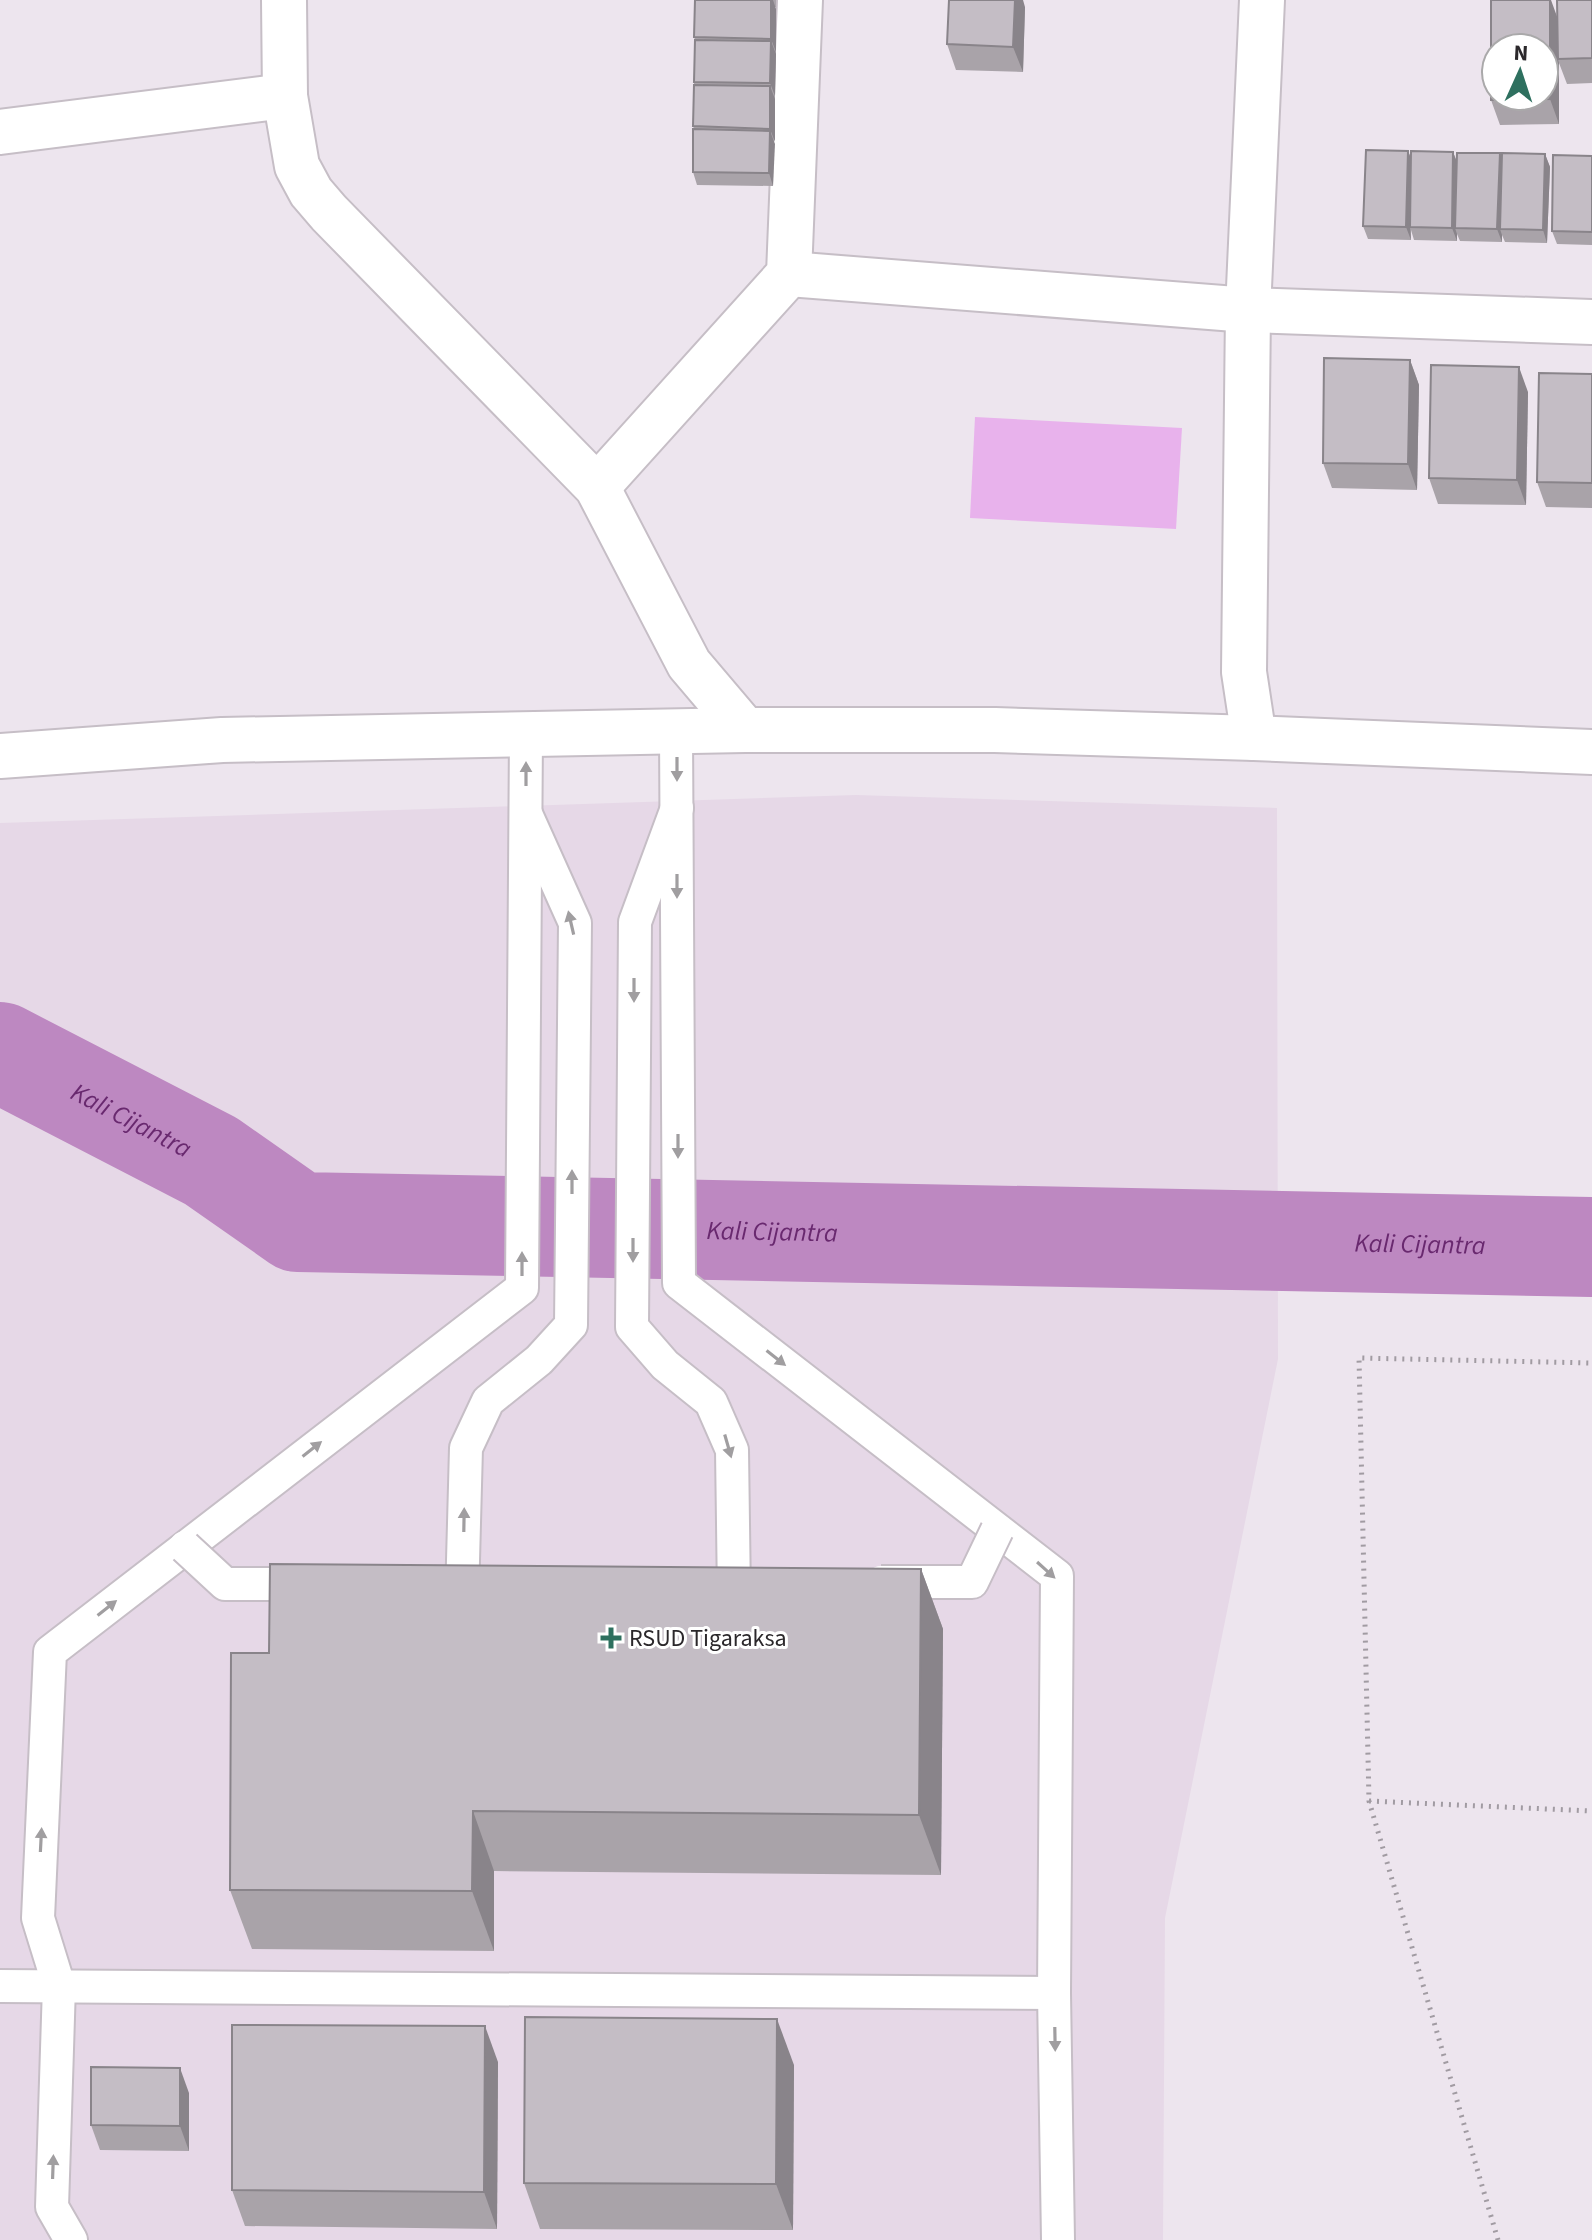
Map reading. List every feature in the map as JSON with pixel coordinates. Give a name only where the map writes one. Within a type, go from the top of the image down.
[{"type":"street","points":[[284,0],[285,96],[297,166],[311,192],[597,487],[689,664],[745,730]]},
{"type":"street","points":[[597,487],[789,274],[800,0]]},
{"type":"street","points":[[1254,738],[1244,672],[1248,310],[1262,0]]},
{"type":"street","points":[[0,132],[285,96]]},
{"type":"street","points":[[789,274],[1248,310],[1592,322]]},
{"type":"street","points":[[0,756],[222,740],[745,730],[995,730],[1592,752]]},
{"type":"lane","points":[[676,731],[679,1283],[1057,1576],[1054,1993],[1058,2240]]},
{"type":"lane","points":[[71,2240],[52,2207],[59,1986],[38,1918],[50,1652],[522,1288],[526,734]]},
{"type":"lane","points":[[677,808],[635,922],[632,1327],[665,1365],[711,1402],[732,1450],[734,1597],[694,1590],[766,1583]]},
{"type":"lane","points":[[432,1583],[503,1590],[462,1598],[466,1448],[488,1401],[539,1360],[571,1325],[575,923],[526,814]]},
{"type":"lane","points":[[845,1582],[972,1582],[997,1530]]},
{"type":"lane","points":[[185,1547],[225,1584],[337,1584]]},
{"type":"lane","points":[[0,1986],[1054,1993]]},
{"type":"path","points":[[1498,2240],[1369,1801],[1359,1358],[1592,1363]]},
{"type":"path","points":[[1369,1801],[1592,1811]]},
{"type":"shaded area","points":[[975,417],[1182,428],[1176,529],[970,518]]},
{"type":"shaded area","name":"RSUD Tigaraksa","points":[[856,795],[1277,808],[1278,1359],[1165,1918],[1163,2240],[0,2240],[0,823]]},
{"type":"building","points":[[695,0],[771,0],[771,39],[694,37]]},
{"type":"building","points":[[949,0],[1015,0],[1013,47],[947,44]]},
{"type":"building","points":[[1491,0],[1550,0],[1550,32],[1491,32]]},
{"type":"building","points":[[1557,0],[1592,0],[1592,58],[1560,59],[1560,32],[1558,32]]},
{"type":"building","points":[[695,40],[771,41],[770,83],[694,82]]},
{"type":"building","points":[[694,85],[770,86],[770,129],[693,126]]},
{"type":"building","points":[[693,129],[770,131],[769,173],[693,172]]},
{"type":"building","points":[[1366,150],[1408,151],[1406,227],[1363,226]]},
{"type":"building","points":[[1411,151],[1453,152],[1452,228],[1410,227]]},
{"type":"building","points":[[1457,153],[1500,153],[1497,229],[1455,228]]},
{"type":"building","points":[[1502,153],[1545,154],[1543,230],[1500,229]]},
{"type":"building","points":[[1553,155],[1592,156],[1592,232],[1552,231]]},
{"type":"building","points":[[1324,358],[1410,360],[1408,464],[1323,463]]},
{"type":"building","points":[[1431,365],[1519,367],[1517,480],[1429,478]]},
{"type":"building","points":[[1539,373],[1592,374],[1592,483],[1537,482]]},
{"type":"building","points":[[270,1564],[921,1569],[919,1815],[473,1811],[472,1891],[230,1890],[231,1653],[269,1653]]},
{"type":"building","points":[[525,2017],[777,2019],[776,2184],[524,2183]]},
{"type":"building","points":[[232,2025],[485,2026],[484,2192],[232,2190]]},
{"type":"building","points":[[91,2067],[180,2068],[180,2126],[91,2125]]},
{"type":"waterway","name":"Kali Cijantra","points":[[0,1052],[211,1161],[298,1222],[1592,1247]]},
{"type":"place","name":"RSUD Tigaraksa","points":[[611,1638]]}]
